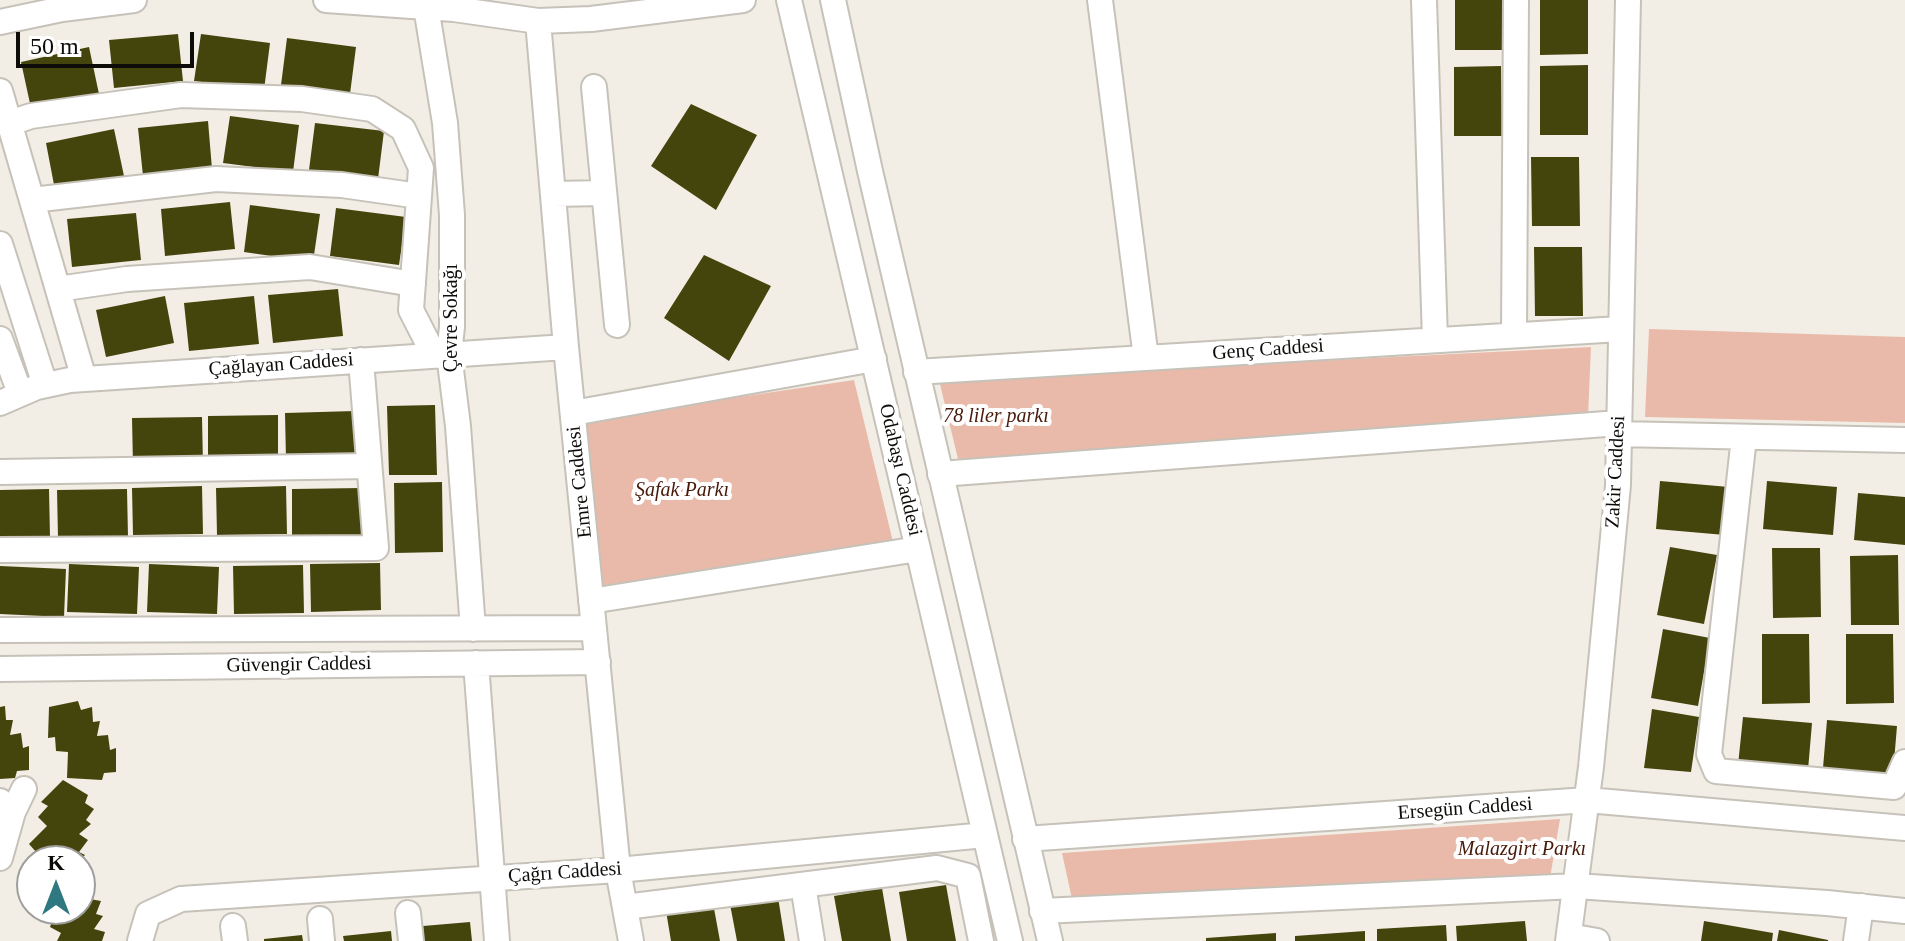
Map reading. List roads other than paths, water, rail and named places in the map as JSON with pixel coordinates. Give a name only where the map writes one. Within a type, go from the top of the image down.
[{"type":"street","points":[[0,22],[62,9],[134,0]]},
{"type":"street","points":[[342,1],[426,7],[538,21],[629,8],[741,0]]},
{"type":"street","name":"Odabaşı Caddesi","points":[[789,0],[1010,941]]},
{"type":"street","name":"Odabaşı Caddesi","points":[[833,0],[916,372],[1050,941]]},
{"type":"street","points":[[1100,0],[1146,358]]},
{"type":"street","points":[[1424,0],[1435,340]]},
{"type":"street","points":[[1514,335],[1516,0]]},
{"type":"street","name":"Zakir Caddesi","points":[[1569,938],[1587,800],[1618,485],[1628,0]]},
{"type":"street","name":"Çevre Sokağı","points":[[426,7],[445,123],[452,215],[452,327],[441,355],[458,426],[473,629]]},
{"type":"street","name":"Emre Caddesi","points":[[538,21],[566,347],[618,870],[631,941]]},
{"type":"street","points":[[594,87],[617,325]]},
{"type":"street","points":[[0,91],[84,379]]},
{"type":"street","points":[[10,123],[31,116],[181,95],[302,99],[372,109],[403,129],[421,168],[411,310],[441,355]]},
{"type":"street","points":[[32,200],[216,179],[342,185],[419,196]]},
{"type":"street","points":[[553,194],[604,193]]},
{"type":"street","points":[[0,244],[8,293],[45,385]]},
{"type":"street","points":[[58,289],[127,279],[310,267],[413,284]]},
{"type":"street","name":"Genç Caddesi","points":[[916,372],[1620,329]]},
{"type":"street","points":[[0,339],[10,398]]},
{"type":"street","name":"Çağlayan Caddesi","points":[[10,398],[45,385],[84,379],[566,347]]},
{"type":"street","points":[[573,413],[874,359]]},
{"type":"street","points":[[0,550],[376,548],[361,360]]},
{"type":"street","points":[[940,474],[1619,429],[1744,437],[1905,440]]},
{"type":"street","points":[[1744,437],[1709,754],[1716,771],[1894,787],[1905,762]]},
{"type":"street","points":[[0,472],[369,466]]},
{"type":"street","points":[[591,601],[918,549]]},
{"type":"street","name":"Güvengir Caddesi","points":[[0,630],[594,628]]},
{"type":"street","name":"Güvengir Caddesi","points":[[0,669],[598,662]]},
{"type":"street","points":[[476,663],[497,941]]},
{"type":"street","points":[[0,858],[7,807],[24,789]]},
{"type":"street","name":"Ersegün Caddesi","points":[[1025,839],[1587,800],[1905,828]]},
{"type":"street","name":"Çağrı Caddesi","points":[[140,941],[148,914],[181,899],[618,870],[985,835]]},
{"type":"street","points":[[625,907],[937,868],[968,876],[981,941]]},
{"type":"street","points":[[803,885],[812,941]]},
{"type":"street","points":[[1042,911],[1576,886],[1905,911]]},
{"type":"street","points":[[1856,941],[1861,906]]},
{"type":"street","points":[[408,913],[411,941]]},
{"type":"street","points":[[1569,938],[1597,941]]},
{"type":"park label","name":"78 liler parkı","points":[[996,417]]},
{"type":"park label","name":"Şafak Parkı","points":[[682,491]]},
{"type":"park label","name":"Malazgirt Parkı","points":[[1522,850]]}]
